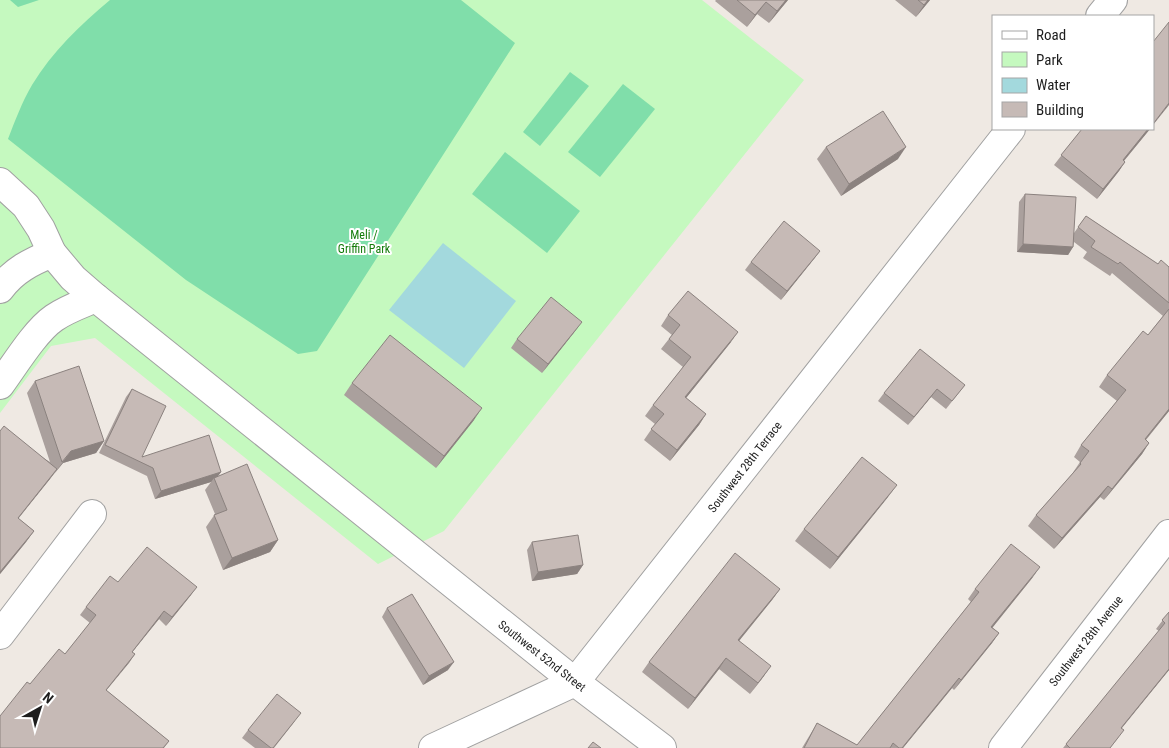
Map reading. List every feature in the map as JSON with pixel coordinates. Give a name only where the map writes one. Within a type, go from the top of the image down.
[{"type":"street","points":[[1101,15],[1113,0]]},
{"type":"street","name":"Southwest 28th Terrace","points":[[433,748],[575,682],[1010,130]]},
{"type":"street","name":"Southwest 52nd Street","points":[[0,182],[26,206],[41,229],[52,253],[73,278],[96,298],[424,562],[575,682],[662,748]]},
{"type":"street","points":[[0,289],[8,278],[24,266],[52,253]]},
{"type":"street","points":[[0,385],[41,329],[53,318],[96,298]]},
{"type":"street","points":[[0,635],[92,514]]},
{"type":"street","name":"Southwest 28th Avenue","points":[[1003,748],[1169,534]]},
{"type":"green space","name":"Meli / Griffin Park","points":[[0,0],[702,0],[804,80],[444,531],[378,564],[95,338],[51,346],[0,413]]},
{"type":"green space","points":[[10,0],[39,0],[18,7]]},
{"type":"green space","points":[[110,0],[461,0],[515,43],[317,351],[298,354],[186,280],[8,139],[25,98],[48,61],[88,19]]},
{"type":"green space","points":[[570,72],[589,86],[540,146],[523,132]]},
{"type":"green space","points":[[623,84],[655,109],[600,177],[568,152]]},
{"type":"green space","points":[[505,152],[580,211],[547,253],[472,194]]},
{"type":"water","points":[[443,243],[516,301],[464,368],[389,310]]},
{"type":"building","points":[[737,0],[786,0],[777,11],[766,2],[755,15]]},
{"type":"building","points":[[918,0],[928,0],[924,5]]},
{"type":"building","points":[[1169,22],[1169,103],[1154,123],[1154,41]]},
{"type":"building","points":[[883,111],[906,147],[849,184],[826,147]]},
{"type":"building","points":[[1081,130],[1147,130],[1103,189],[1061,155]]},
{"type":"building","points":[[1025,194],[1076,197],[1073,247],[1023,244]]},
{"type":"building","points":[[1086,216],[1158,264],[1161,260],[1169,267],[1169,303],[1120,262],[1118,264],[1091,247],[1095,241],[1078,227]]},
{"type":"building","points":[[784,221],[820,251],[787,291],[751,262]]},
{"type":"building","points":[[688,291],[738,332],[685,397],[706,414],[677,450],[651,429],[664,414],[653,405],[691,357],[669,339],[680,325],[668,315]]},
{"type":"building","points":[[551,297],[582,322],[548,364],[517,339]]},
{"type":"building","points":[[1169,309],[1169,409],[1145,439],[1149,443],[1112,489],[1108,486],[1062,538],[1036,515],[1081,464],[1089,451],[1081,445],[1126,390],[1107,375],[1143,331],[1148,335]]},
{"type":"building","points":[[390,335],[482,408],[444,456],[352,383]]},
{"type":"building","points":[[920,349],[965,385],[952,401],[937,389],[914,417],[884,393]]},
{"type":"building","points":[[79,366],[104,441],[71,451],[62,462],[35,381]]},
{"type":"building","points":[[132,389],[166,406],[142,457],[209,435],[221,472],[161,491],[153,468],[105,445]]},
{"type":"building","points":[[4,426],[57,469],[18,518],[34,531],[0,572],[0,431]]},
{"type":"building","points":[[862,457],[897,485],[838,557],[804,529]]},
{"type":"building","points":[[247,464],[278,540],[232,558],[214,515],[227,510],[214,478]]},
{"type":"building","points":[[578,535],[583,565],[538,572],[532,542]]},
{"type":"building","points":[[1011,544],[1040,567],[991,627],[999,633],[961,680],[959,678],[902,748],[893,743],[890,748],[804,748],[817,723],[857,745],[979,592],[975,589]]},
{"type":"building","points":[[147,547],[197,587],[172,617],[164,611],[132,652],[135,654],[106,690],[169,741],[163,748],[0,748],[0,716],[27,682],[30,684],[59,649],[65,654],[96,615],[86,607],[110,576],[118,582]]},
{"type":"building","points":[[735,553],[780,589],[738,640],[771,666],[758,683],[726,658],[695,698],[649,662]]},
{"type":"building","points":[[412,594],[454,662],[429,676],[387,608]]},
{"type":"building","points":[[1169,612],[1169,669],[1121,728],[1124,730],[1110,748],[1070,748],[1066,744],[1165,623],[1162,620]]},
{"type":"building","points":[[277,694],[301,713],[273,748],[271,748],[248,730]]},
{"type":"building","points":[[593,742],[601,748],[588,748]]}]
